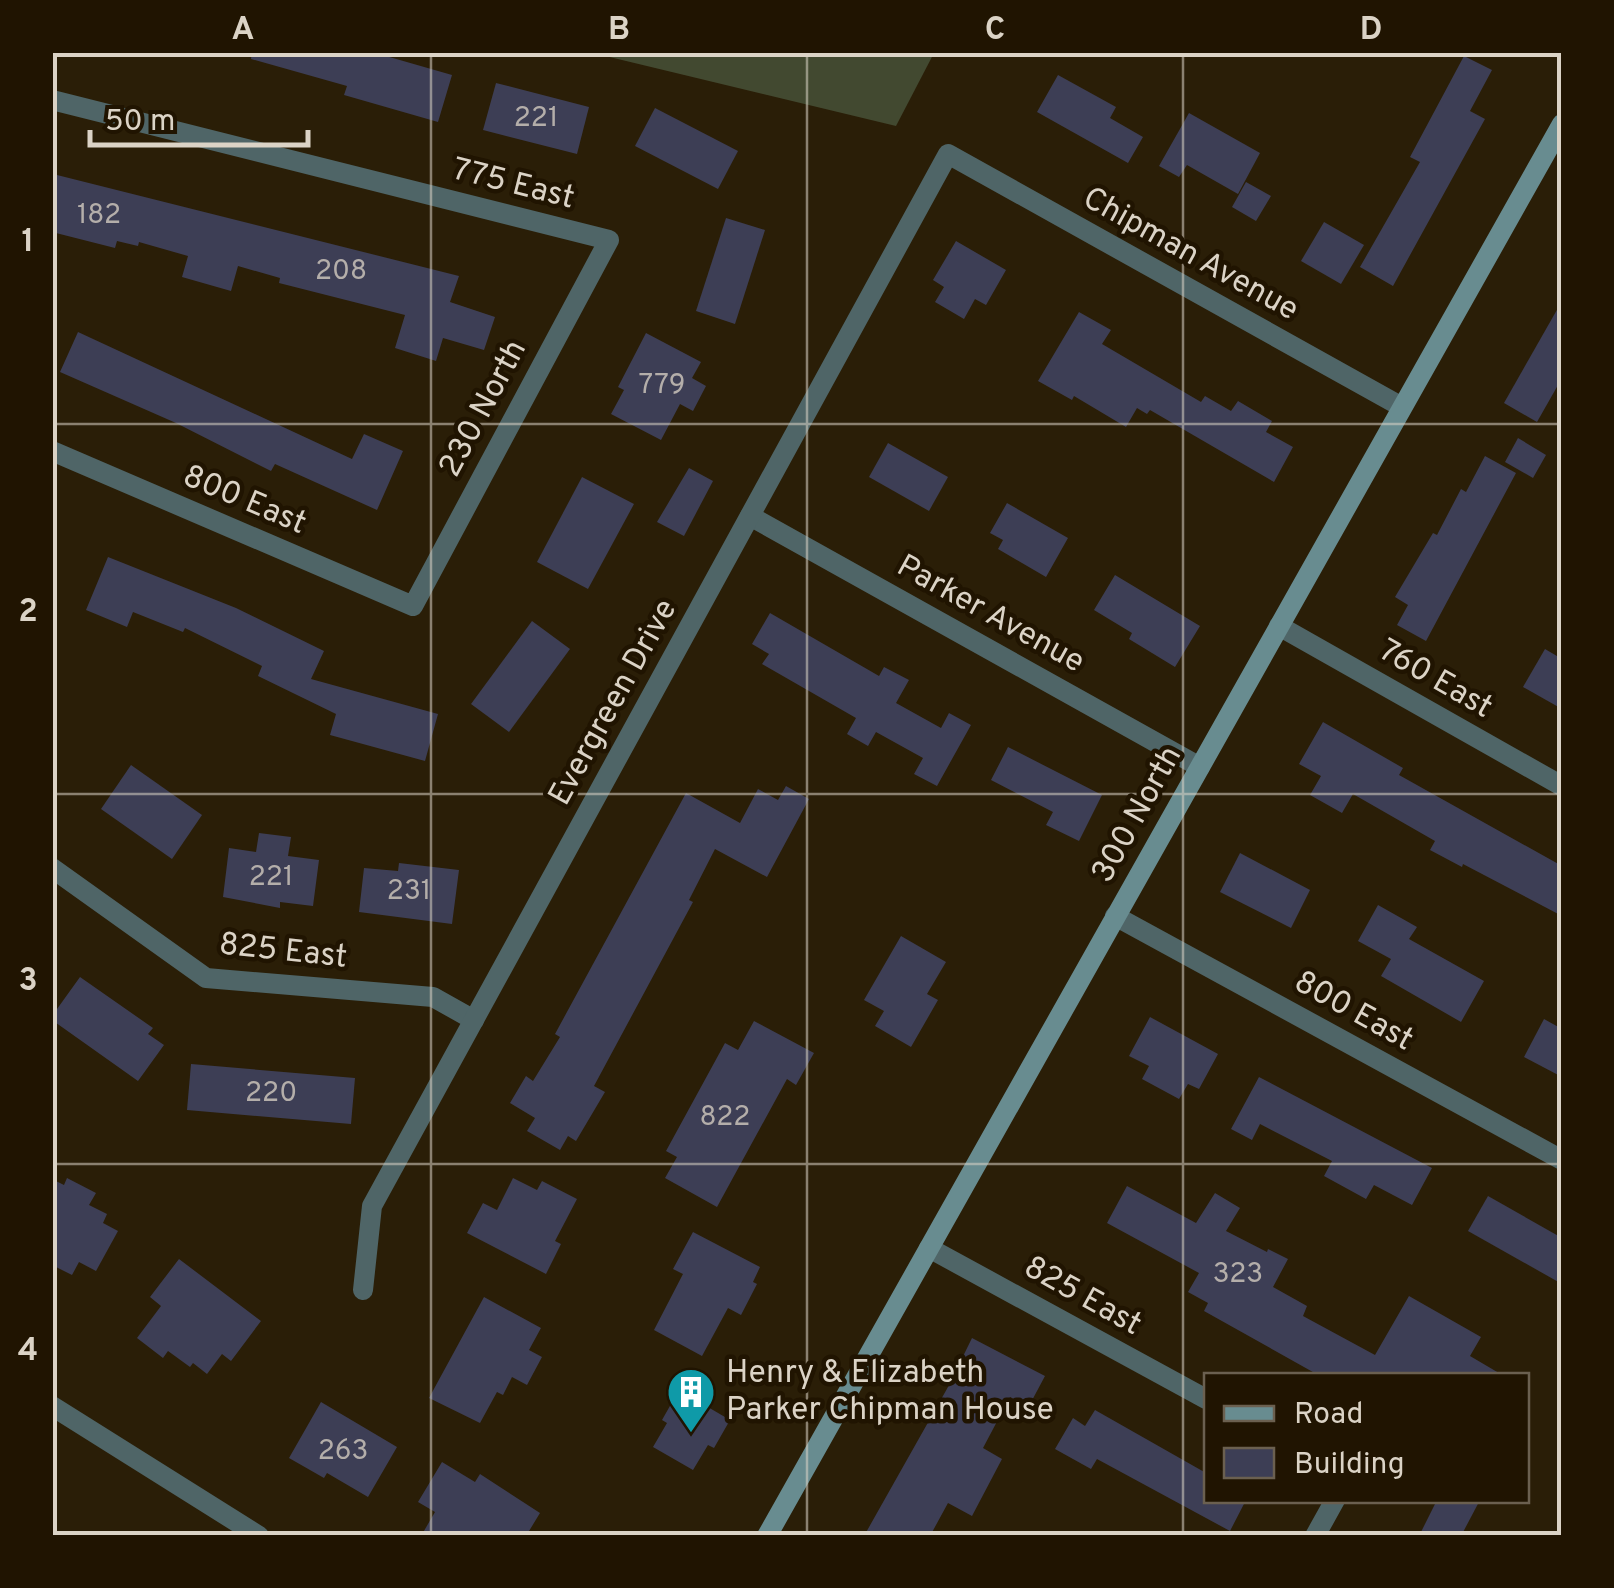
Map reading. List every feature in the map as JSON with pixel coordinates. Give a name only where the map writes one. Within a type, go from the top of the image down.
[{"type":"street","name":"775 East","points":[[52,100],[609,240]]},
{"type":"street","name":"300 North","points":[[767,1536],[1562,124]]},
{"type":"street","name":"Chipman Avenue","points":[[948,154],[1402,408]]},
{"type":"street","name":"Evergreen Drive","points":[[363,1290],[372,1206],[948,154]]},
{"type":"street","name":"230 North","points":[[413,606],[609,240]]},
{"type":"street","name":"800 East","points":[[52,452],[413,606]]},
{"type":"street","name":"Parker Avenue","points":[[750,516],[1200,766]]},
{"type":"street","name":"760 East","points":[[1279,626],[1562,786]]},
{"type":"street","name":"825 East","points":[[56,879],[206,978],[433,997],[474,1020]]},
{"type":"street","name":"800 East","points":[[1115,916],[1562,1160]]},
{"type":"street","name":"825 East","points":[[929,1248],[1204,1398]]},
{"type":"street","points":[[52,1406],[259,1536]]},
{"type":"street","points":[[1315,1536],[1333,1503]]},
{"type":"green space","points":[[593,53],[934,53],[896,126]]},
{"type":"building","points":[[252,52],[372,52],[452,75],[438,122],[344,95],[347,86],[251,59]]},
{"type":"building","points":[[1464,56],[1492,70],[1470,111],[1485,119],[1393,286],[1360,267],[1420,162],[1410,157]]},
{"type":"building","points":[[1058,75],[1116,107],[1110,118],[1143,137],[1128,163],[1037,112]]},
{"type":"building","points":[[496,83],[589,107],[577,154],[483,130]]},
{"type":"building","points":[[655,108],[738,151],[718,189],[635,146]]},
{"type":"building","points":[[1189,113],[1260,153],[1238,194],[1187,165],[1179,177],[1159,166]]},
{"type":"building","points":[[57,175],[459,276],[450,302],[495,317],[484,350],[443,338],[436,361],[395,348],[405,315],[279,283],[280,278],[238,266],[231,291],[182,277],[188,256],[139,242],[138,246],[117,241],[115,248],[52,232],[52,195]]},
{"type":"building","points":[[1246,182],[1271,196],[1256,221],[1232,207]]},
{"type":"building","points":[[726,218],[765,230],[735,324],[696,311]]},
{"type":"building","points":[[1324,222],[1364,245],[1341,284],[1301,261]]},
{"type":"building","points":[[956,241],[1006,270],[986,305],[975,299],[964,319],[935,302],[944,287],[933,280]]},
{"type":"building","points":[[1562,301],[1562,378],[1537,422],[1504,403]]},
{"type":"building","points":[[1079,312],[1111,330],[1102,344],[1201,402],[1205,396],[1231,411],[1238,401],[1272,421],[1266,432],[1293,447],[1274,482],[1150,410],[1147,414],[1137,408],[1126,427],[1074,396],[1072,400],[1038,381]]},
{"type":"building","points":[[78,332],[352,459],[364,434],[403,451],[377,510],[275,464],[271,471],[176,423],[60,372]]},
{"type":"building","points":[[646,333],[701,362],[692,378],[706,386],[693,411],[680,404],[661,440],[611,414],[624,390],[618,387]]},
{"type":"building","points":[[1518,438],[1546,455],[1533,478],[1505,462]]},
{"type":"building","points":[[888,443],[948,477],[929,511],[869,477]]},
{"type":"building","points":[[1485,456],[1516,473],[1426,641],[1397,625],[1408,605],[1395,597],[1433,533],[1437,535],[1461,489],[1466,492]]},
{"type":"building","points":[[689,468],[713,481],[684,536],[657,522]]},
{"type":"building","points":[[582,477],[634,504],[588,589],[537,562]]},
{"type":"building","points":[[1007,503],[1068,538],[1046,577],[998,549],[1003,540],[990,533]]},
{"type":"building","points":[[108,557],[236,608],[324,651],[311,679],[438,714],[425,761],[330,735],[336,714],[258,676],[262,666],[185,628],[183,632],[133,612],[127,627],[86,610]]},
{"type":"building","points":[[1115,575],[1200,626],[1175,667],[1129,639],[1132,633],[1094,610]]},
{"type":"building","points":[[770,613],[879,676],[884,667],[909,680],[896,703],[941,728],[949,713],[971,725],[937,786],[914,774],[923,758],[876,732],[868,746],[847,734],[856,718],[762,664],[769,654],[752,644]]},
{"type":"building","points":[[532,621],[570,649],[509,732],[471,704]]},
{"type":"building","points":[[1545,649],[1562,659],[1562,709],[1523,687]]},
{"type":"building","points":[[1323,722],[1403,768],[1399,775],[1562,866],[1562,916],[1430,850],[1435,841],[1353,794],[1342,813],[1310,795],[1321,776],[1299,764]]},
{"type":"building","points":[[1008,747],[1102,795],[1079,841],[1046,825],[1053,812],[991,780]]},
{"type":"building","points":[[131,765],[202,815],[172,859],[101,809]]},
{"type":"building","points":[[786,786],[809,799],[767,877],[715,849],[689,900],[693,902],[594,1086],[605,1092],[576,1141],[568,1136],[560,1150],[527,1131],[535,1118],[510,1103],[526,1076],[533,1081],[560,1037],[555,1034],[686,793],[740,823],[758,789],[778,800]]},
{"type":"building","points":[[259,833],[291,837],[288,856],[319,860],[313,906],[280,902],[280,908],[223,897],[229,848],[256,852]]},
{"type":"building","points":[[1240,853],[1310,890],[1291,928],[1220,892]]},
{"type":"building","points":[[399,863],[459,870],[452,924],[359,912],[364,868],[398,871]]},
{"type":"building","points":[[1378,905],[1417,927],[1409,939],[1484,981],[1461,1022],[1381,976],[1391,959],[1358,941]]},
{"type":"building","points":[[901,936],[946,962],[927,994],[938,1000],[911,1047],[875,1026],[884,1011],[864,1000]]},
{"type":"building","points":[[80,977],[153,1028],[148,1034],[164,1045],[138,1081],[52,1020]]},
{"type":"building","points":[[1150,1017],[1218,1054],[1199,1089],[1188,1084],[1179,1099],[1142,1079],[1149,1066],[1129,1056]]},
{"type":"building","points":[[1544,1019],[1562,1029],[1562,1077],[1524,1057]]},
{"type":"building","points":[[754,1021],[814,1053],[796,1085],[787,1079],[717,1207],[665,1178],[677,1157],[666,1151],[725,1043],[738,1050]]},
{"type":"building","points":[[191,1064],[355,1078],[351,1124],[187,1110]]},
{"type":"building","points":[[1259,1077],[1432,1168],[1412,1205],[1374,1185],[1366,1199],[1324,1176],[1332,1161],[1260,1124],[1252,1140],[1231,1129]]},
{"type":"building","points":[[67,1178],[96,1193],[89,1205],[107,1214],[103,1223],[118,1231],[96,1271],[79,1262],[72,1275],[52,1265],[52,1179],[64,1185]]},
{"type":"building","points":[[513,1178],[537,1190],[542,1181],[577,1199],[555,1241],[561,1244],[546,1274],[467,1233],[483,1203],[497,1210]]},
{"type":"building","points":[[1127,1186],[1196,1223],[1215,1193],[1240,1208],[1226,1231],[1288,1259],[1273,1287],[1307,1306],[1303,1316],[1375,1355],[1409,1296],[1481,1337],[1470,1356],[1499,1373],[1315,1373],[1204,1311],[1208,1303],[1188,1292],[1199,1273],[1107,1223]]},
{"type":"building","points":[[1488,1196],[1562,1238],[1562,1284],[1468,1231]]},
{"type":"building","points":[[693,1232],[760,1267],[753,1282],[757,1284],[741,1315],[728,1308],[702,1356],[654,1330],[683,1274],[673,1269]]},
{"type":"building","points":[[179,1259],[261,1321],[231,1361],[222,1354],[207,1374],[168,1351],[163,1358],[137,1338],[161,1306],[150,1297]]},
{"type":"building","points":[[484,1297],[541,1328],[529,1350],[542,1357],[527,1385],[512,1377],[503,1395],[497,1392],[480,1423],[429,1398]]},
{"type":"building","points":[[972,1338],[1045,1376],[1029,1406],[1010,1397],[983,1448],[1002,1459],[972,1516],[948,1503],[930,1536],[864,1536],[948,1387]]},
{"type":"building","name":"Henry & Elizabeth Parker Chipman House","points":[[679,1390],[730,1420],[714,1448],[708,1445],[693,1470],[653,1447],[667,1423],[662,1420]]},
{"type":"building","points":[[321,1402],[397,1447],[368,1497],[327,1473],[324,1478],[289,1458]]},
{"type":"building","points":[[1095,1410],[1204,1472],[1204,1503],[1244,1503],[1230,1531],[1097,1459],[1091,1469],[1055,1449],[1073,1418],[1085,1426]]},
{"type":"building","points":[[442,1462],[475,1482],[480,1474],[540,1513],[526,1536],[421,1536],[435,1512],[418,1502]]},
{"type":"building","points":[[1436,1503],[1478,1503],[1461,1536],[1419,1536]]},
{"type":"place","name":"Henry & Elizabeth Parker Chipman House","points":[[691,1434]]}]
